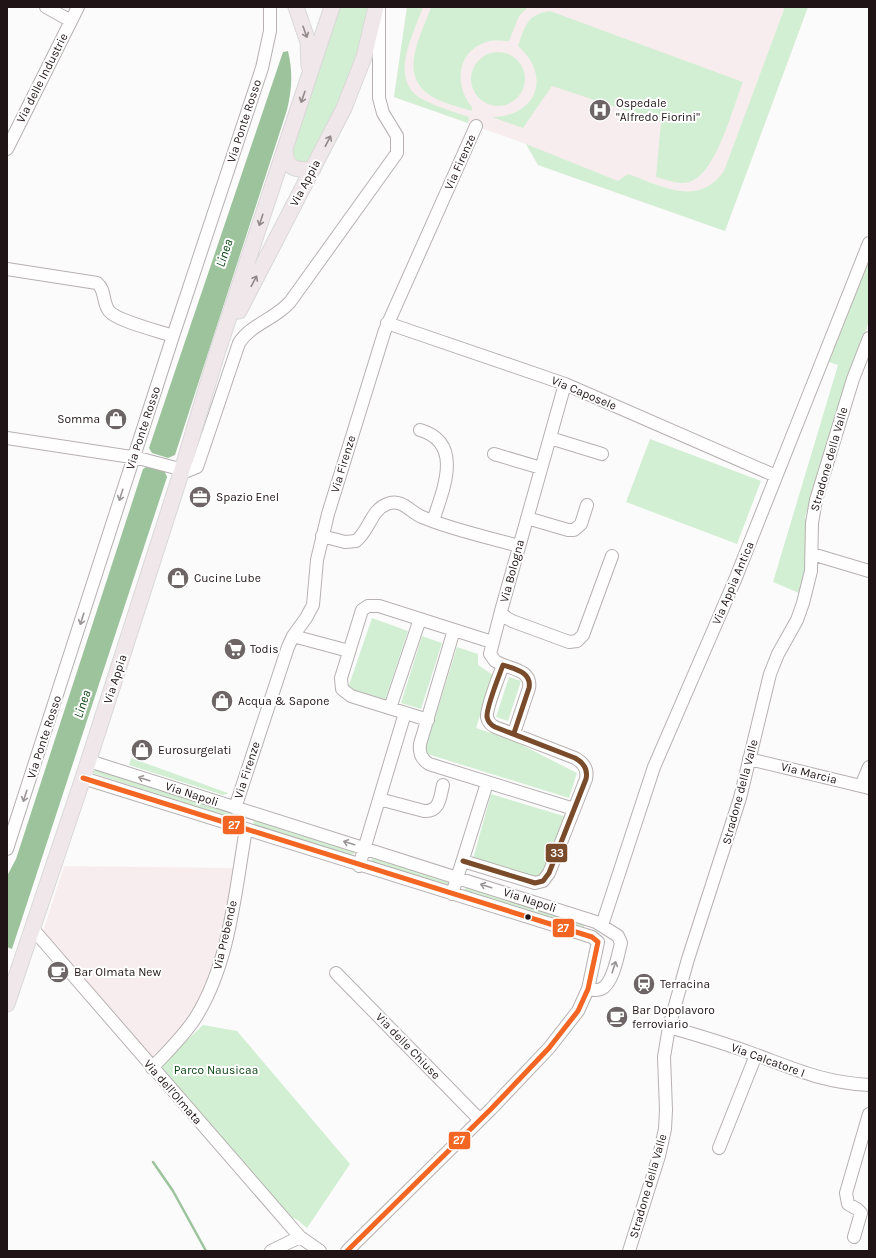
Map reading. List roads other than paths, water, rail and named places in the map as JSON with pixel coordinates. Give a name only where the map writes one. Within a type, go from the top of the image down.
[{"type":"main road","points":[[296,7],[307,38],[310,59],[310,76]]},
{"type":"main road","name":"Via Appia","points":[[7,1004],[89,761],[179,469],[332,7]]},
{"type":"main road","name":"Via Appia","points":[[217,353],[344,108],[364,57],[376,7]]},
{"type":"main road","points":[[285,148],[285,158],[292,167],[299,170],[313,169]]},
{"type":"street","points":[[46,7],[71,21]]},
{"type":"street","name":"Via delle Industrie","points":[[7,149],[78,7]]},
{"type":"street","name":"Via Ponte Rosso","points":[[7,848],[136,458],[173,336],[262,68],[270,31],[270,7]]},
{"type":"street","points":[[7,438],[136,458],[191,471],[200,463],[235,351],[241,340],[253,328],[279,314],[290,302],[396,156],[398,148],[397,136],[384,116],[379,102],[379,7]]},
{"type":"street","points":[[364,57],[373,57],[380,65]]},
{"type":"street","name":"Via Firenze","points":[[243,828],[240,809],[293,636],[313,605],[316,566],[322,536],[387,323],[476,126]]},
{"type":"street","name":"Via Appia Antica","points":[[602,925],[654,768],[735,580],[869,243]]},
{"type":"street","points":[[7,269],[96,283],[102,288],[107,308],[115,316],[173,336]]},
{"type":"street","name":"Via Caposele","points":[[387,323],[565,384],[776,476]]},
{"type":"street","name":"Stradone della Valle","points":[[629,1251],[659,1156],[665,1129],[666,1110],[664,1064],[669,1027],[688,959],[738,807],[770,674],[778,654],[797,620],[803,603],[810,576],[812,529],[816,500],[864,366],[869,338]]},
{"type":"street","name":"Via Bologna","points":[[565,384],[501,611],[512,621],[569,642],[577,641],[583,635],[612,556]]},
{"type":"street","points":[[420,430],[428,432],[437,439],[448,461],[447,477],[433,521]]},
{"type":"street","points":[[550,438],[602,454]]},
{"type":"street","points":[[494,454],[541,468]]},
{"type":"street","points":[[322,536],[345,542],[356,541],[379,509],[391,503],[401,504],[417,515],[433,521],[519,546]]},
{"type":"street","points":[[527,518],[568,530],[574,530],[581,524],[587,504]]},
{"type":"street","points":[[812,554],[869,571]]},
{"type":"street","points":[[428,720],[352,696],[342,689],[341,678],[361,613],[368,606],[379,606],[492,642]]},
{"type":"street","points":[[501,611],[492,642],[490,656],[495,661],[503,665],[523,672],[529,681],[529,688],[514,733]]},
{"type":"street","points":[[390,708],[420,619]]},
{"type":"street","points":[[454,630],[420,746],[422,759],[429,764],[574,809]]},
{"type":"street","points":[[293,636],[349,651]]},
{"type":"street","points":[[462,861],[531,882],[543,881],[549,873],[587,775],[583,764],[575,758],[492,725],[487,717],[503,665]]},
{"type":"street","points":[[359,866],[405,713]]},
{"type":"street","name":"Via Marcia","points":[[749,759],[865,787]]},
{"type":"street","name":"Via Napoli","points":[[83,778],[359,866],[592,937],[598,942],[588,989],[598,990],[606,985],[613,972],[621,943],[618,936],[602,925],[587,918],[89,761]]},
{"type":"street","points":[[865,787],[869,767]]},
{"type":"street","points":[[452,894],[487,782]]},
{"type":"street","points":[[379,799],[424,811],[430,811],[437,806],[444,784]]},
{"type":"street","name":"Via Prebende","points":[[152,1068],[192,1023],[207,996],[218,968],[228,932],[243,828]]},
{"type":"street","name":"Via dell'Olmata","points":[[32,928],[300,1237],[320,1251]]},
{"type":"street","name":"Via delle Chiuse","points":[[336,973],[480,1120]]},
{"type":"street","points":[[347,1251],[480,1120],[549,1048],[578,1011],[588,989]]},
{"type":"street","name":"Via Calcatore I","points":[[669,1027],[756,1055],[819,1079],[869,1085]]},
{"type":"street","points":[[719,1148],[756,1055]]},
{"type":"street","points":[[854,1237],[860,1213],[857,1209],[848,1204],[846,1193],[869,1114]]},
{"type":"street","points":[[271,1251],[300,1237]]},
{"type":"water","name":"Linea","points":[[288,51],[291,66],[291,80],[287,110],[175,455],[168,458],[152,453],[149,448],[283,52]]},
{"type":"water","name":"Linea","points":[[149,465],[164,470],[167,477],[12,949],[7,947],[7,876],[16,859],[143,469]]},
{"type":"waterway","points":[[153,1162],[173,1191],[206,1251]]},
{"type":"place","name":"Ospedale \"Alfredo Fiorini\"","points":[[600,110]]},
{"type":"place","name":"Somma","points":[[116,419]]},
{"type":"place","name":"Spazio Enel","points":[[200,497]]},
{"type":"place","name":"Cucine Lube","points":[[178,578]]},
{"type":"place","name":"Todis","points":[[235,649]]},
{"type":"place","name":"Acqua & Sapone","points":[[222,701]]},
{"type":"place","name":"Eurosurgelati","points":[[142,750]]},
{"type":"place","name":"Bar Olmata New","points":[[58,972]]},
{"type":"place","name":"Terracina","points":[[644,984]]},
{"type":"place","name":"Bar Dopolavoro ferroviario","points":[[617,1017]]},
{"type":"park label","name":"Parco Nausicaa","points":[[216,1070]]}]
